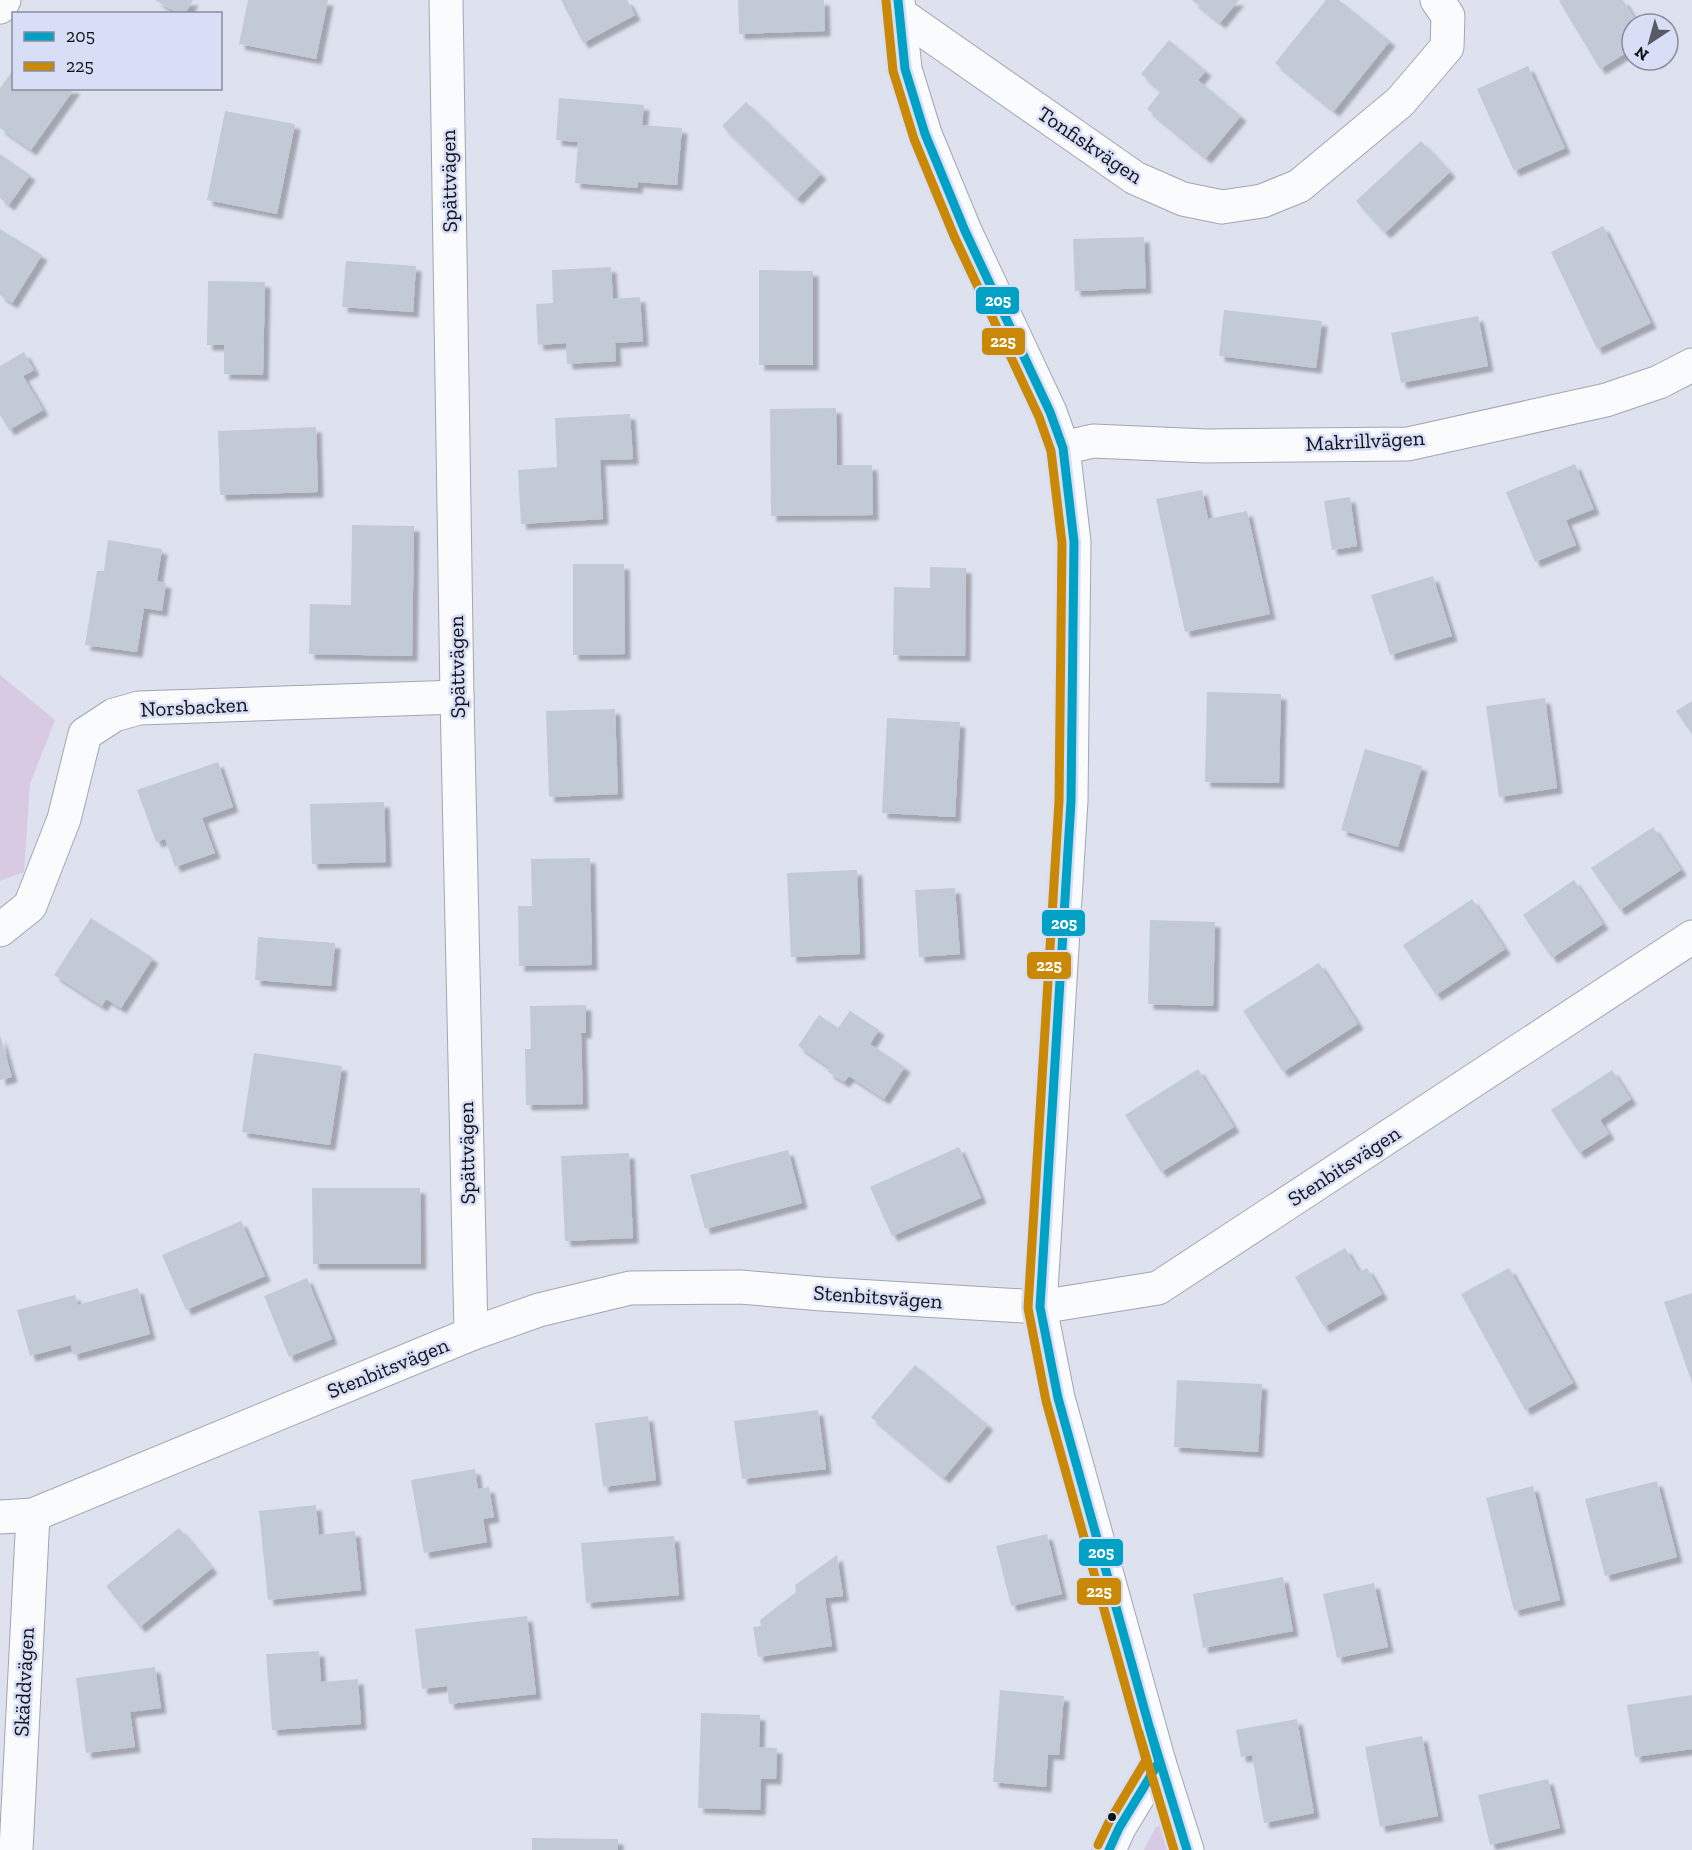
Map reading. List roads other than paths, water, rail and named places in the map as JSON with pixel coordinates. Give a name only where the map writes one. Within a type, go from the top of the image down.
[{"type":"street","points":[[0,7],[4,0]]},
{"type":"street","name":"Spättvägen","points":[[446,0],[457,696],[471,1334]]},
{"type":"street","name":"Tonfiskvägen","points":[[899,7],[1135,178],[1183,200],[1222,207],[1262,201],[1299,186],[1400,102],[1447,47],[1448,16],[1437,0]]},
{"type":"street","points":[[899,7],[905,69],[925,134],[965,231],[1050,412],[1063,448],[1074,542],[1071,801],[1040,1307],[1058,1398],[1159,1762],[1187,1850]]},
{"type":"street","name":"Makrillvägen","points":[[1063,448],[1093,441],[1206,446],[1408,444],[1606,400],[1659,382],[1692,365]]},
{"type":"street","name":"Norsbacken","points":[[0,930],[30,906],[64,819],[85,734],[114,716],[139,708],[457,696]]},
{"type":"street","name":"Stenbitsvägen","points":[[0,1517],[33,1515],[471,1334],[539,1310],[630,1288],[740,1287],[1040,1307],[1158,1288],[1692,937]]},
{"type":"street","name":"Skäddvägen","points":[[16,1850],[33,1515]]},
{"type":"street","points":[[1110,1850],[1119,1828],[1159,1762]]}]
